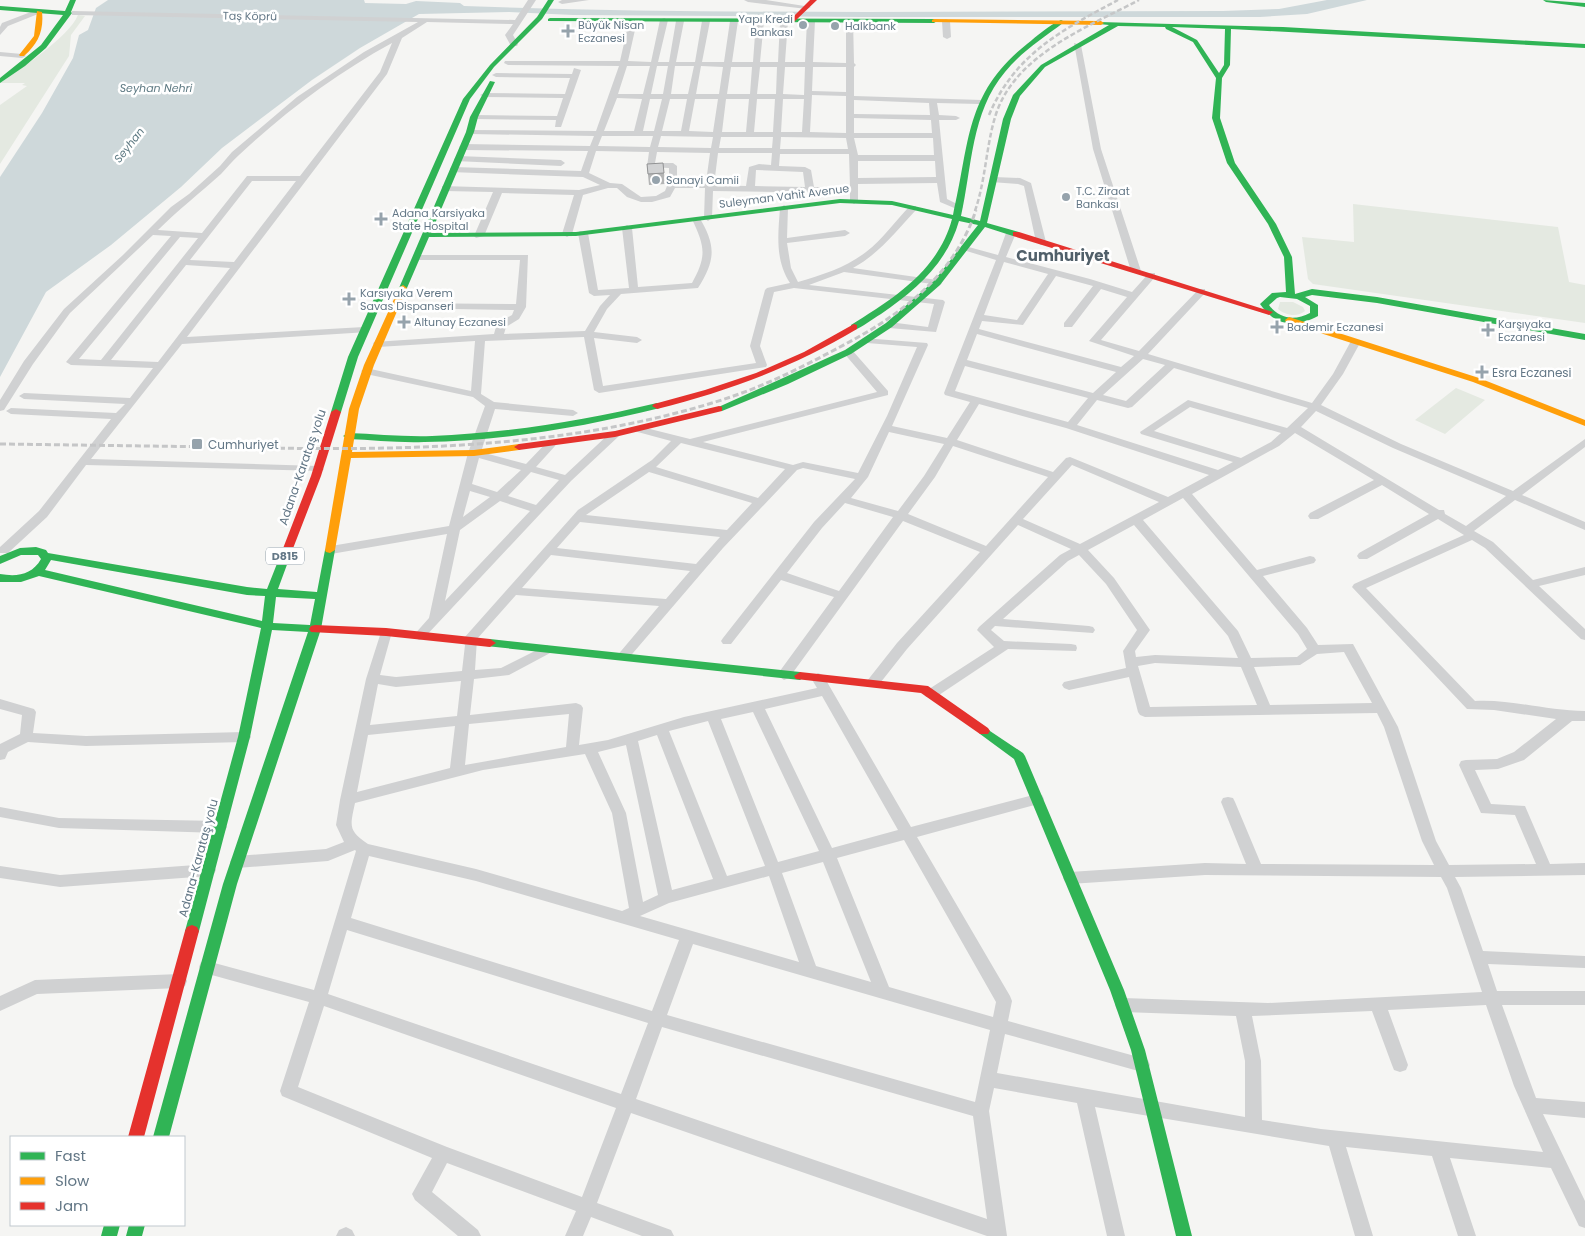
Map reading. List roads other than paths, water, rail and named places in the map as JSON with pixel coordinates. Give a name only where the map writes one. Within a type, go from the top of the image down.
[{"type":"main road","points":[[39,12],[52,0]]},
{"type":"main road","points":[[73,0],[75,13]]},
{"type":"main road","points":[[1546,0],[1585,5]]},
{"type":"main road","points":[[790,20],[809,5]]},
{"type":"main road","points":[[0,8],[75,13]]},
{"type":"main road","points":[[161,1136],[237,862],[316,630],[347,455],[348,436],[366,371],[417,257],[484,95],[496,75],[553,9],[633,21],[790,20],[1118,23],[1585,46]]},
{"type":"main road","name":"Adana-Karataş yolu","points":[[136,1136],[244,737],[267,626],[271,594],[318,469],[353,357],[467,99],[492,66],[553,9]]},
{"type":"main road","points":[[1,77],[30,49],[39,35],[41,22],[39,12]]},
{"type":"main road","points":[[1,77],[42,51],[75,13]]},
{"type":"main road","points":[[348,436],[431,439],[480,435],[606,418],[671,404],[755,378],[851,331],[899,297],[918,280],[945,249],[958,212],[970,137],[979,102],[989,84],[1006,61],[1028,43],[1062,22]]},
{"type":"main road","points":[[347,455],[474,453],[615,434],[719,409],[785,382],[848,352],[890,325],[937,283],[983,224],[1007,119],[1017,95],[1043,66],[1118,23]]},
{"type":"main road","points":[[1149,24],[1170,29],[1195,41],[1219,78]]},
{"type":"main road","points":[[1228,27],[1227,65],[1219,78],[1216,118],[1228,154],[1242,182],[1272,224],[1288,257],[1294,295]]},
{"type":"main road","name":"Suleyman Vahit Avenue","points":[[426,235],[481,244],[784,208],[854,190],[913,208],[958,212],[983,224],[1165,280]]},
{"type":"main road","points":[[1165,280],[1269,312],[1355,343],[1476,380],[1585,423]]},
{"type":"main road","points":[[1165,280],[1213,291],[1269,298],[1312,292],[1377,300],[1585,337]]},
{"type":"main road","points":[[1294,295],[1314,305],[1315,314],[1333,330],[1394,354]]},
{"type":"main road","points":[[1269,298],[1264,304],[1269,312]]},
{"type":"main road","points":[[1289,320],[1304,320],[1328,304],[1377,300]]},
{"type":"main road","points":[[5,553],[30,550],[45,556],[271,594],[322,596]]},
{"type":"main road","points":[[2,581],[23,579],[38,572],[45,564],[45,556]]},
{"type":"main road","points":[[38,572],[267,626],[316,630],[386,632],[547,649],[784,675],[821,685],[872,684],[924,689],[1018,756],[1123,1005],[1142,1065],[1184,1236]]},
{"type":"street","points":[[514,44],[509,35],[532,0]]},
{"type":"street","points":[[553,9],[585,0]]},
{"type":"street","points":[[748,0],[809,5]]},
{"type":"street","points":[[0,33],[3,25],[39,12]]},
{"type":"street","name":"Taș Köprü","points":[[75,13],[519,19]]},
{"type":"street","points":[[0,408],[28,363],[67,310],[126,257],[150,232],[300,99],[418,26],[424,19]]},
{"type":"street","points":[[638,133],[648,97],[664,20]]},
{"type":"street","points":[[456,165],[584,174],[608,185],[619,186],[631,197],[642,200],[667,195],[673,185],[675,176],[673,166],[650,165],[659,133],[680,20]]},
{"type":"street","points":[[775,168],[782,65],[790,20]]},
{"type":"street","points":[[584,174],[598,132],[614,96],[624,63],[633,21]]},
{"type":"street","points":[[685,133],[706,21]]},
{"type":"street","points":[[583,233],[594,293],[695,286],[707,263],[710,246],[702,218],[718,134],[734,21]]},
{"type":"street","points":[[750,134],[760,21]]},
{"type":"street","points":[[806,135],[811,21]]},
{"type":"street","points":[[850,21],[852,65],[850,136],[854,155],[854,190]]},
{"type":"street","points":[[946,21],[947,37]]},
{"type":"street","points":[[5,553],[43,514],[119,416],[134,400],[235,265],[384,72],[399,36]]},
{"type":"street","points":[[1077,45],[1097,149],[1136,271]]},
{"type":"street","points":[[0,54],[22,56]]},
{"type":"street","points":[[556,132],[580,62]]},
{"type":"street","points":[[508,63],[852,65]]},
{"type":"street","points":[[496,75],[575,76]]},
{"type":"street","points":[[484,95],[569,96]]},
{"type":"street","points":[[614,96],[780,98],[809,95],[979,102]]},
{"type":"street","points":[[933,100],[943,200],[958,212]]},
{"type":"street","points":[[851,116],[956,118]]},
{"type":"street","points":[[474,117],[560,118]]},
{"type":"street","points":[[470,132],[936,136]]},
{"type":"street","points":[[463,147],[715,150],[938,158]]},
{"type":"street","points":[[558,173],[566,148]]},
{"type":"street","points":[[456,165],[561,163]]},
{"type":"street","points":[[750,188],[752,170],[775,168],[808,172],[810,188]]},
{"type":"street","points":[[104,363],[250,178],[301,179]]},
{"type":"street","points":[[673,185],[854,190],[940,180]]},
{"type":"street","points":[[994,180],[1020,181],[1028,185],[1041,242]]},
{"type":"street","points":[[446,188],[579,193],[608,185]]},
{"type":"street","points":[[481,244],[499,189]]},
{"type":"street","points":[[567,234],[579,193]]},
{"type":"street","points":[[784,208],[782,241],[787,274],[796,286],[940,302],[932,330],[890,325]]},
{"type":"street","points":[[617,292],[603,308],[588,334],[599,390],[762,365],[756,346],[770,290],[796,286],[852,265],[879,246],[913,208]]},
{"type":"street","points":[[628,228],[634,290]]},
{"type":"street","points":[[150,232],[205,236]]},
{"type":"street","points":[[782,241],[845,233]]},
{"type":"street","points":[[1012,233],[949,393],[1070,426],[1216,474]]},
{"type":"street","points":[[160,365],[71,362],[178,234]]},
{"type":"street","points":[[417,257],[481,244],[525,257],[521,307],[516,317],[501,325],[498,337]]},
{"type":"street","points":[[965,249],[1054,272],[1134,296]]},
{"type":"street","points":[[184,262],[235,265]]},
{"type":"street","points":[[841,269],[937,283]]},
{"type":"street","points":[[978,317],[1020,323],[1054,272]]},
{"type":"street","points":[[1152,275],[1094,341],[1316,407],[1398,446],[1585,526]]},
{"type":"street","points":[[1068,325],[1099,285]]},
{"type":"street","points":[[1070,426],[1096,396],[1141,355],[1202,291]]},
{"type":"street","points":[[396,305],[521,307]]},
{"type":"street","points":[[178,341],[364,330]]},
{"type":"street","points":[[973,330],[1123,371]]},
{"type":"street","points":[[378,344],[588,334],[637,340]]},
{"type":"street","points":[[476,395],[480,338]]},
{"type":"street","points":[[727,641],[818,525],[862,477],[923,345],[867,340]]},
{"type":"street","points":[[1002,648],[983,630],[1064,558],[1216,474],[1275,444],[1316,407],[1332,387],[1355,343]]},
{"type":"street","points":[[457,772],[470,641],[578,518],[683,441],[884,393],[848,352]]},
{"type":"street","points":[[961,362],[1128,405],[1174,364]]},
{"type":"street","points":[[366,371],[476,395],[491,405],[573,413]]},
{"type":"street","points":[[24,396],[134,400]]},
{"type":"street","points":[[784,675],[901,516],[951,442],[976,400]]},
{"type":"street","points":[[1242,461],[1144,432],[1188,403],[1292,430],[1384,480],[1490,545],[1585,636]]},
{"type":"street","points":[[435,619],[465,485],[491,405]]},
{"type":"street","points":[[11,411],[119,416]]},
{"type":"street","points":[[886,428],[951,442],[1055,476]]},
{"type":"street","points":[[638,429],[793,468]]},
{"type":"street","points":[[420,636],[567,479],[615,434]]},
{"type":"street","points":[[1585,442],[1513,496],[1471,533],[1358,587],[1472,706],[1494,705],[1569,716],[1585,716]]},
{"type":"street","points":[[331,550],[454,529],[508,490],[551,444]]},
{"type":"street","points":[[474,453],[567,479]]},
{"type":"street","points":[[872,684],[902,646],[1070,460],[1167,501]]},
{"type":"street","points":[[83,462],[318,469]]},
{"type":"street","points":[[622,657],[699,568],[793,468],[802,465],[862,477]]},
{"type":"street","points":[[647,468],[760,502]]},
{"type":"street","points":[[1314,516],[1384,480]]},
{"type":"street","points":[[465,485],[538,510]]},
{"type":"street","points":[[1184,492],[1304,631],[1314,650]]},
{"type":"street","points":[[843,499],[901,516],[988,551]]},
{"type":"street","points":[[1363,556],[1440,513]]},
{"type":"street","points":[[578,518],[730,534]]},
{"type":"street","points":[[1135,519],[1234,634],[1266,711]]},
{"type":"street","points":[[1016,520],[1080,549],[1110,581],[1144,630],[1129,651],[1145,712],[1381,708]]},
{"type":"street","points":[[548,551],[699,568]]},
{"type":"street","points":[[1255,574],[1310,560]]},
{"type":"street","points":[[1531,584],[1585,571]]},
{"type":"street","points":[[779,575],[843,596]]},
{"type":"street","points":[[513,591],[668,603]]},
{"type":"street","points":[[992,622],[1089,630]]},
{"type":"street","points":[[386,632],[372,678],[343,825],[349,838],[360,846],[630,914],[688,936],[1111,1058],[1142,1065]]},
{"type":"street","points":[[931,694],[1006,645],[1071,648]]},
{"type":"street","points":[[1069,685],[1155,659],[1246,663],[1300,661],[1314,650],[1348,647],[1391,727],[1430,841],[1454,888],[1522,1086],[1556,1161],[1579,1196],[1585,1220]]},
{"type":"street","points":[[372,678],[396,682],[504,672],[547,649]]},
{"type":"street","points":[[207,967],[319,998],[998,1234],[981,1111],[1004,1002],[821,685],[757,706],[660,729],[631,738],[572,751],[483,764],[347,800]]},
{"type":"street","points":[[0,704],[30,712],[26,737]]},
{"type":"street","points":[[757,706],[828,855],[883,992]]},
{"type":"street","points":[[362,731],[462,722],[576,708],[572,751]]},
{"type":"street","points":[[713,716],[774,870],[810,971]]},
{"type":"street","points":[[1545,868],[1520,810],[1486,809],[1466,764],[1498,764],[1519,756],[1569,716]]},
{"type":"street","points":[[660,729],[722,884]]},
{"type":"street","points":[[0,755],[2,749],[26,737],[86,741],[244,737]]},
{"type":"street","points":[[631,738],[666,898]]},
{"type":"street","points":[[589,748],[619,813],[630,914]]},
{"type":"street","points":[[630,914],[666,898],[1037,799]]},
{"type":"street","points":[[1228,802],[1256,870]]},
{"type":"street","points":[[0,812],[60,824],[220,827]]},
{"type":"street","points":[[237,862],[314,858],[360,846]]},
{"type":"street","points":[[360,846],[342,922],[288,1091],[443,1154],[665,1236]]},
{"type":"street","points":[[1070,878],[1205,869],[1446,871],[1585,868]]},
{"type":"street","points":[[0,872],[60,881],[209,870]]},
{"type":"street","points":[[342,922],[657,1019],[981,1111]]},
{"type":"street","points":[[574,1236],[626,1104],[688,936]]},
{"type":"street","points":[[1479,957],[1585,962]]},
{"type":"street","points":[[0,1004],[35,987],[178,981]]},
{"type":"street","points":[[1123,1005],[1243,1009],[1493,998],[1585,998]]},
{"type":"street","points":[[1378,1004],[1400,1065]]},
{"type":"street","points":[[1243,1009],[1253,1061],[1254,1126]]},
{"type":"street","points":[[988,1079],[1153,1110],[1335,1138],[1556,1161]]},
{"type":"street","points":[[1084,1096],[1116,1236]]},
{"type":"street","points":[[1530,1105],[1585,1110]]},
{"type":"street","points":[[1335,1138],[1364,1236]]},
{"type":"street","points":[[1438,1149],[1467,1236]]},
{"type":"street","points":[[443,1154],[421,1194],[472,1236]]},
{"type":"water","name":"Seyhan Nehri","points":[[108,0],[364,0],[365,3],[406,4],[416,1],[460,3],[464,6],[559,9],[844,12],[1223,11],[1279,9],[1327,0],[1367,0],[1307,14],[1260,17],[863,17],[573,15],[509,12],[419,14],[360,48],[312,80],[222,148],[181,187],[111,245],[46,292],[0,377],[0,177],[42,113],[73,58],[79,35],[88,30],[96,8]]},
{"type":"railway","points":[[989,115],[1012,76],[1026,60],[1059,33],[1118,0]]},
{"type":"railway","points":[[975,211],[982,187],[996,114],[1006,93],[1020,75],[1056,45],[1139,0]]},
{"type":"railway","points":[[0,444],[346,449],[408,447],[531,439],[592,431],[652,419],[712,403],[760,386],[823,356],[882,323],[921,292],[938,275],[954,255],[966,234],[976,210]]},
{"type":"place","name":"Yapı Kredi Bankası","points":[[803,25]]},
{"type":"place","name":"Halkbank","points":[[835,26]]},
{"type":"place","name":"Büyük Nisan Eczanesi","points":[[568,31]]},
{"type":"place","name":"Sanayi Camii","points":[[656,180]]},
{"type":"place","name":"T.C. Ziraat Bankası","points":[[1066,197]]},
{"type":"place","name":"Adana Karsiyaka State Hospital","points":[[381,219]]},
{"type":"place","name":"Karsıyaka Verem Savas Dispanseri","points":[[349,299]]},
{"type":"place","name":"Altunay Eczanesi","points":[[404,322]]},
{"type":"place","name":"Bademir Eczanesi","points":[[1277,327]]},
{"type":"place","name":"Karşıyaka Eczanesi","points":[[1488,330]]},
{"type":"place","name":"Esra Eczanesi","points":[[1482,372]]},
{"type":"place","name":"Cumhuriyet","points":[[197,444]]},
{"type":"district","name":"Cumhuriyet","points":[[1063,255]]},
{"type":"water label","name":"Seyhan","points":[[129,145]]}]
